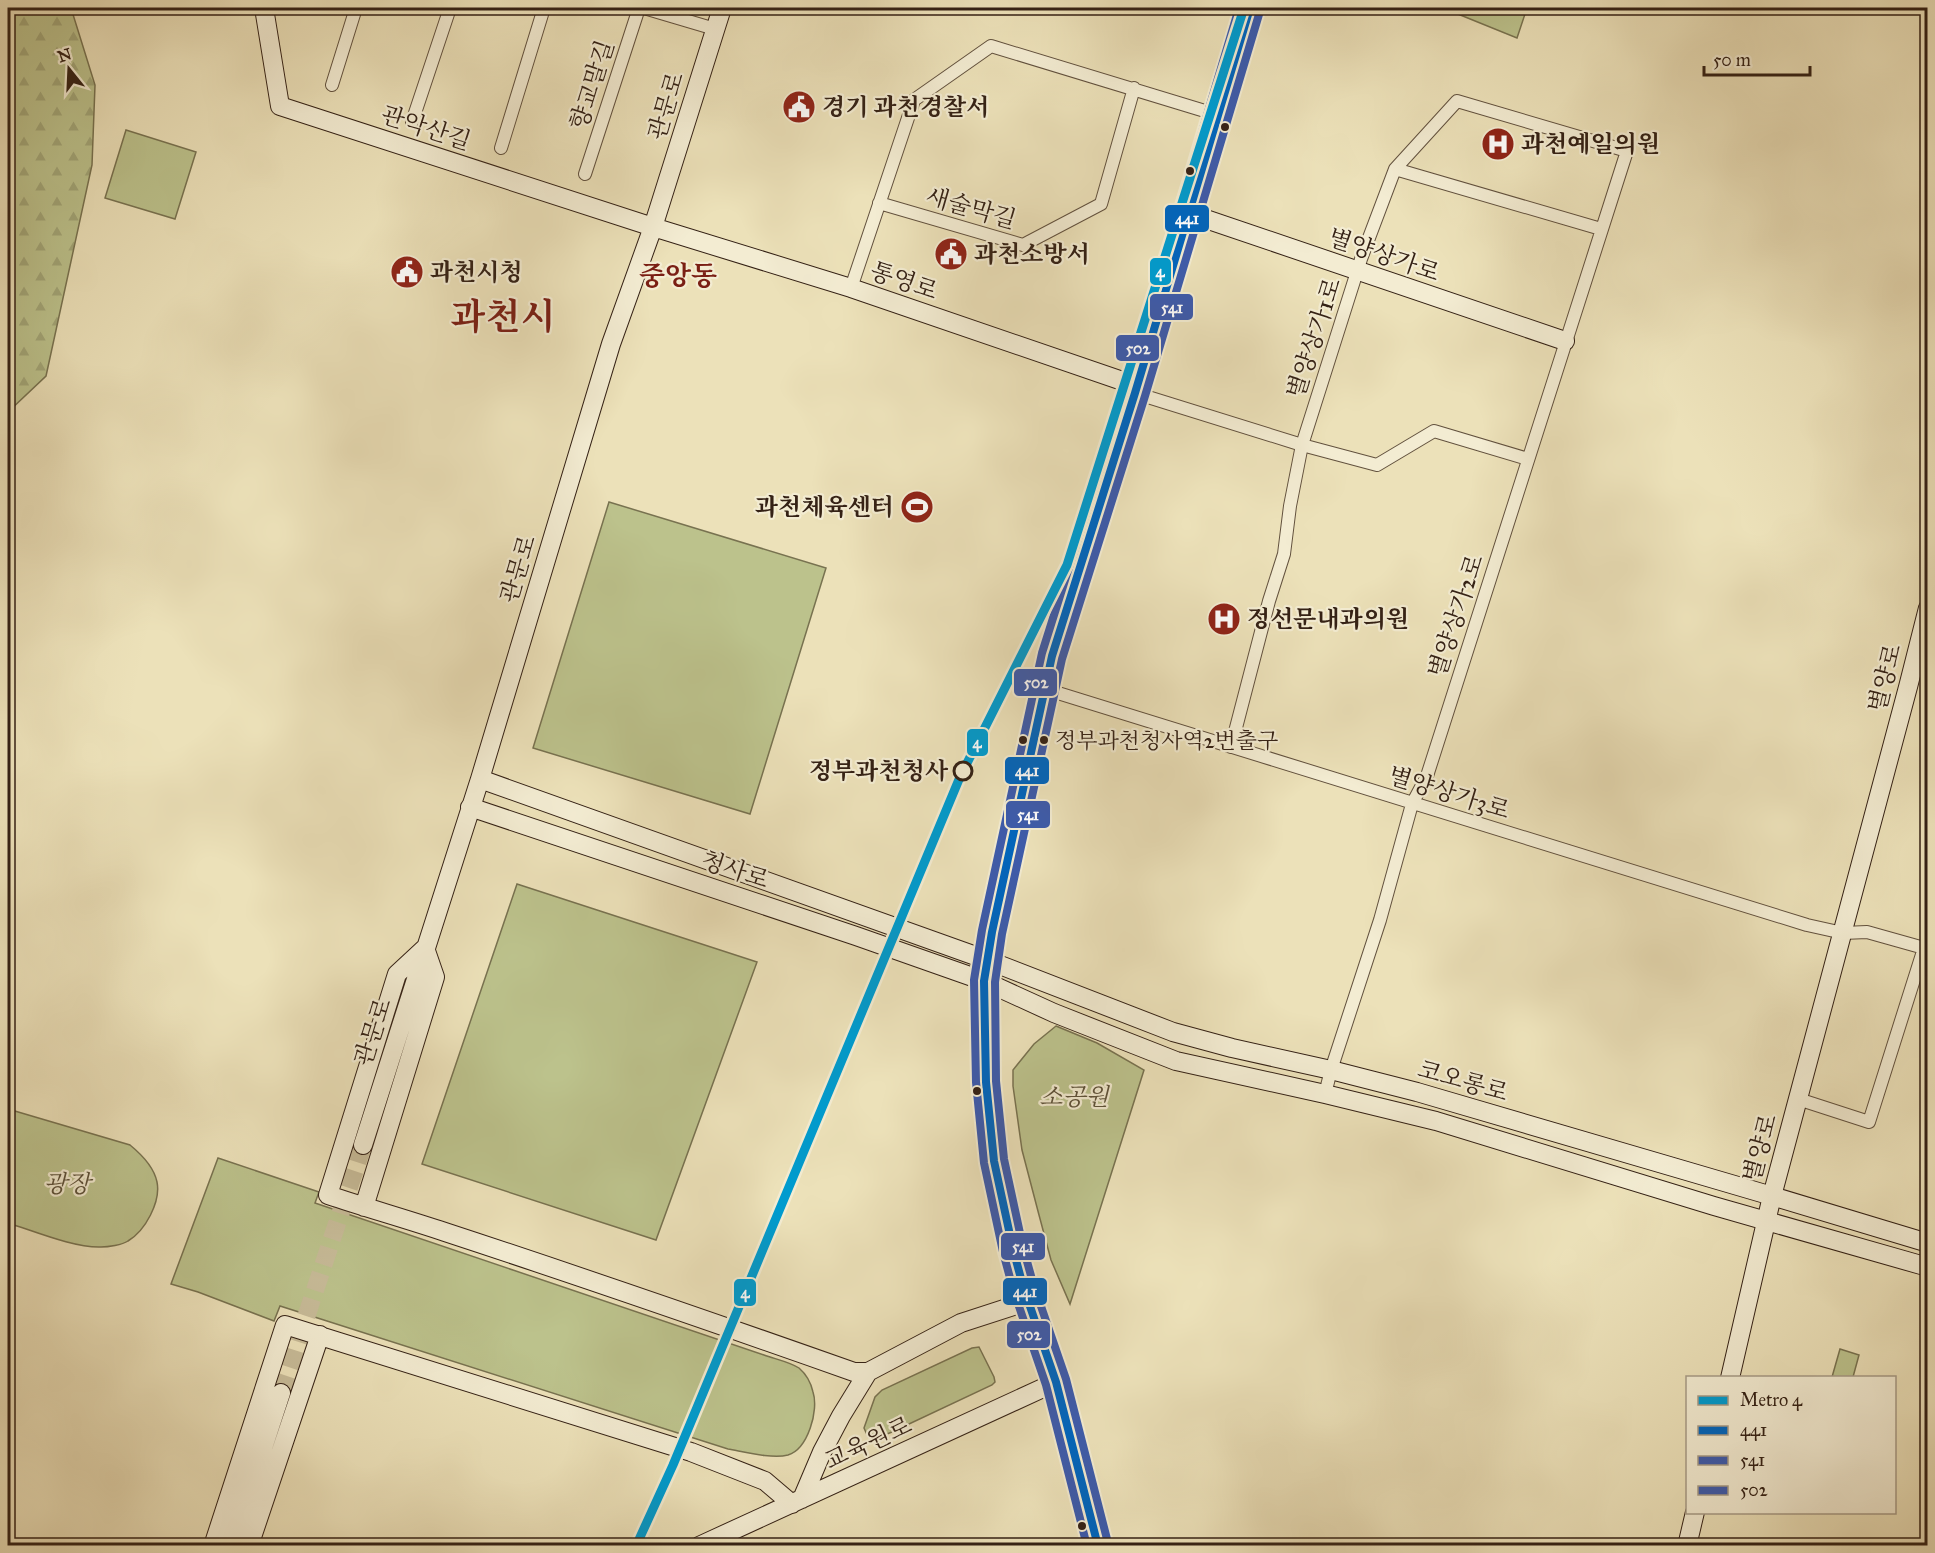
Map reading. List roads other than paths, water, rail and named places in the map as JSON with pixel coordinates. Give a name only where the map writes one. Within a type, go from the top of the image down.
[{"type":"street","name":"관악산길","points":[[264,8],[280,106],[653,227]]},
{"type":"street","points":[[332,85],[356,8]]},
{"type":"street","points":[[412,122],[450,8]]},
{"type":"street","points":[[501,148],[544,8]]},
{"type":"street","name":"향교말길","points":[[585,174],[639,8]]},
{"type":"street","points":[[644,8],[715,28]]},
{"type":"street","name":"관문로","points":[[363,1145],[480,778],[611,344],[653,227],[722,8]]},
{"type":"street","points":[[1098,1545],[1056,1382],[1013,1250],[994,1161],[986,1082],[984,981],[1052,656],[1136,390],[1250,8]]},
{"type":"street","points":[[851,288],[914,100],[991,46],[1218,115]]},
{"type":"street","name":"새술막길","points":[[879,203],[1023,245],[1101,204],[1134,88]]},
{"type":"street","name":"별양상가1로","points":[[1231,747],[1269,601],[1284,554],[1290,506],[1302,445],[1357,272],[1395,169],[1457,101],[1626,151]]},
{"type":"street","name":"별양상가2로","points":[[1326,1094],[1331,1070],[1380,920],[1412,804],[1427,776],[1626,151]]},
{"type":"street","points":[[1395,169],[1601,229]]},
{"type":"street","name":"별양상가로","points":[[1188,213],[1565,341]]},
{"type":"street","name":"통영로","points":[[653,227],[851,288],[1136,390]]},
{"type":"street","points":[[1136,390],[1302,445],[1377,465],[1434,431],[1528,459]]},
{"type":"street","name":"별양로","points":[[1730,1376],[1772,1196],[1928,608]]},
{"type":"street","name":"별양상가3로","points":[[1045,689],[1807,925],[1843,933]]},
{"type":"street","name":"청사로","points":[[480,778],[987,960]]},
{"type":"street","name":"청사로","points":[[470,807],[845,932],[984,981],[1176,1061],[1436,1121],[1766,1222],[1928,1267]]},
{"type":"street","points":[[1798,1100],[1869,1122],[1926,948],[1868,932],[1843,933]]},
{"type":"street","points":[[364,1207],[435,977],[425,948],[397,974],[328,1195],[364,1207],[443,1231],[621,1290],[854,1372],[868,1372],[962,1323],[1029,1301]]},
{"type":"street","name":"코오롱로","points":[[987,960],[1173,1032],[1417,1092],[1928,1243]]},
{"type":"street","points":[[213,1545],[285,1324],[691,1452],[765,1481],[797,1501],[836,1425],[868,1372]]},
{"type":"street","points":[[249,1545],[320,1335]]},
{"type":"street","name":"교육원로","points":[[699,1545],[1056,1382]]},
{"type":"street","points":[[231,1545],[281,1393]]},
{"type":"street","points":[[1687,1545],[1695,1514]]},
{"type":"tunnel","points":[[281,1393],[363,1145]]},
{"type":"metro line","name":"4","points":[[636,1546],[673,1465],[960,777],[1067,565],[1244,8]]},
{"type":"place","name":"경기 과천경찰서","points":[[799,107]]},
{"type":"place","name":"과천예일의원","points":[[1498,144]]},
{"type":"place","name":"과천소방서","points":[[951,254]]},
{"type":"place","name":"과천시청","points":[[407,272]]},
{"type":"place","name":"과천체육센터","points":[[917,507]]},
{"type":"place","name":"정선문내과의원","points":[[1224,619]]},
{"type":"place","name":"정부과천청사역2번출구","points":[[1044,740]]},
{"type":"place","name":"정부과천청사","points":[[963,771]]},
{"type":"district","name":"중앙동","points":[[678,276]]},
{"type":"district","name":"과천시","points":[[503,316]]},
{"type":"park label","name":"소공원","points":[[1074,1097]]},
{"type":"park label","name":"광장","points":[[67,1184]]}]
